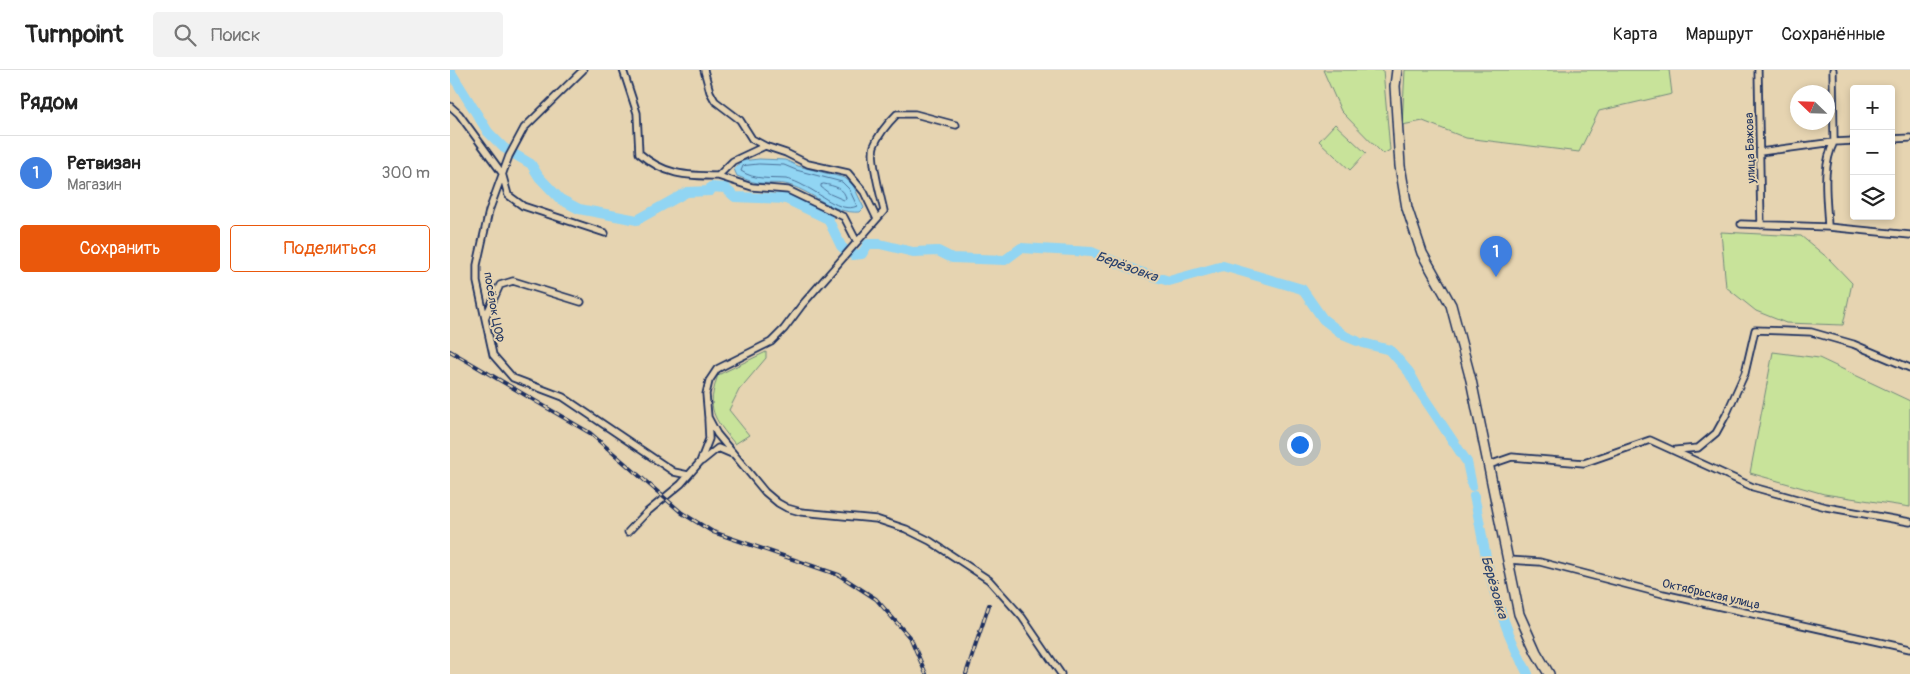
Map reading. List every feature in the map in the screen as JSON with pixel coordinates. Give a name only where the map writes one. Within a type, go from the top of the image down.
[{"type":"street","name":"посёлок ЦОФ","points":[[583,70],[530,122],[508,156],[489,211],[477,265],[477,282],[493,355],[513,378],[564,397],[674,472],[688,475]]},
{"type":"street","points":[[623,70],[637,113],[639,153],[653,165],[683,176],[718,176],[752,187],[788,190],[844,217],[857,242]]},
{"type":"street","points":[[704,70],[710,92],[715,101],[740,120],[752,139],[808,164],[848,173],[864,192],[877,219]]},
{"type":"street","points":[[1397,70],[1395,86],[1400,166],[1407,208],[1422,253],[1451,305],[1471,380],[1519,614],[1536,652],[1549,674]]},
{"type":"street","name":"улица Бажова","points":[[1758,70],[1761,225]]},
{"type":"street","points":[[1828,227],[1825,178],[1830,149],[1834,142],[1833,70]]},
{"type":"street","points":[[450,106],[459,114],[502,173],[508,195],[523,206],[605,233]]},
{"type":"street","points":[[700,462],[710,439],[706,394],[709,381],[717,370],[771,342],[884,211],[877,179],[874,147],[884,127],[897,114],[915,114],[956,125]]},
{"type":"street","points":[[1895,139],[1910,138]]},
{"type":"street","points":[[1760,152],[1850,141]]},
{"type":"street","points":[[718,176],[733,161],[765,146]]},
{"type":"street","points":[[1741,224],[1828,227],[1910,234]]},
{"type":"street","points":[[485,318],[500,285],[513,281],[581,302]]},
{"type":"street","points":[[1674,450],[1698,448],[1716,434],[1746,373],[1755,330],[1812,332],[1853,344],[1910,368]]},
{"type":"street","points":[[708,417],[717,434],[734,455],[765,492],[778,503],[801,512],[876,519],[906,528],[930,541],[989,580],[1022,617],[1061,674]]},
{"type":"street","points":[[1489,465],[1512,457],[1584,463],[1650,440],[1752,487],[1826,507],[1910,522]]},
{"type":"street","points":[[628,532],[646,513],[681,484],[700,462],[718,448],[734,455]]},
{"type":"street","name":"Октябрьская улица","points":[[1508,560],[1540,562],[1663,594],[1910,649]]},
{"type":"green space","points":[[1323,70],[1383,70],[1390,150],[1383,154],[1341,111]]},
{"type":"green space","points":[[1405,70],[1669,70],[1672,94],[1599,111],[1579,152],[1466,138],[1423,121],[1402,125]]},
{"type":"green space","points":[[1335,124],[1366,153],[1350,170],[1319,141]]},
{"type":"green space","points":[[1721,232],[1801,236],[1829,259],[1852,283],[1843,325],[1786,323],[1756,311],[1726,287]]},
{"type":"green space","points":[[766,352],[766,358],[739,390],[729,410],[749,435],[735,444],[721,427],[712,405],[714,387],[718,375]]},
{"type":"green space","points":[[1773,352],[1819,358],[1910,401],[1910,507],[1824,494],[1750,473]]},
{"type":"water","points":[[759,159],[785,160],[798,166],[845,178],[853,185],[864,208],[860,212],[840,210],[789,185],[758,183],[737,176],[734,169],[741,161]]},
{"type":"waterway","name":"Берёзовка","points":[[450,71],[488,132],[504,148],[531,164],[539,177],[560,199],[579,209],[637,220],[687,192],[710,191],[711,187],[725,188],[735,197],[786,199],[828,219],[844,249]]},
{"type":"waterway","name":"Берёзовка","points":[[853,255],[862,254],[868,244],[880,244],[913,252],[938,251],[952,258],[1005,260],[1021,248],[1092,252],[1137,271],[1169,281],[1223,266],[1302,289],[1323,319],[1345,336],[1357,341]]},
{"type":"waterway","name":"Берёзовка","points":[[1363,343],[1390,350],[1409,372],[1420,392],[1467,462],[1472,486]]},
{"type":"waterway","name":"Берёзовка","points":[[1474,496],[1490,576],[1498,605],[1528,674]]},
{"type":"railway","points":[[450,351],[590,433],[682,513],[713,532],[839,575],[876,599],[911,639],[926,674]]},
{"type":"railway","points":[[966,674],[989,605]]},
{"type":"place","name":"Ретвизан","points":[[1496,277]]}]
